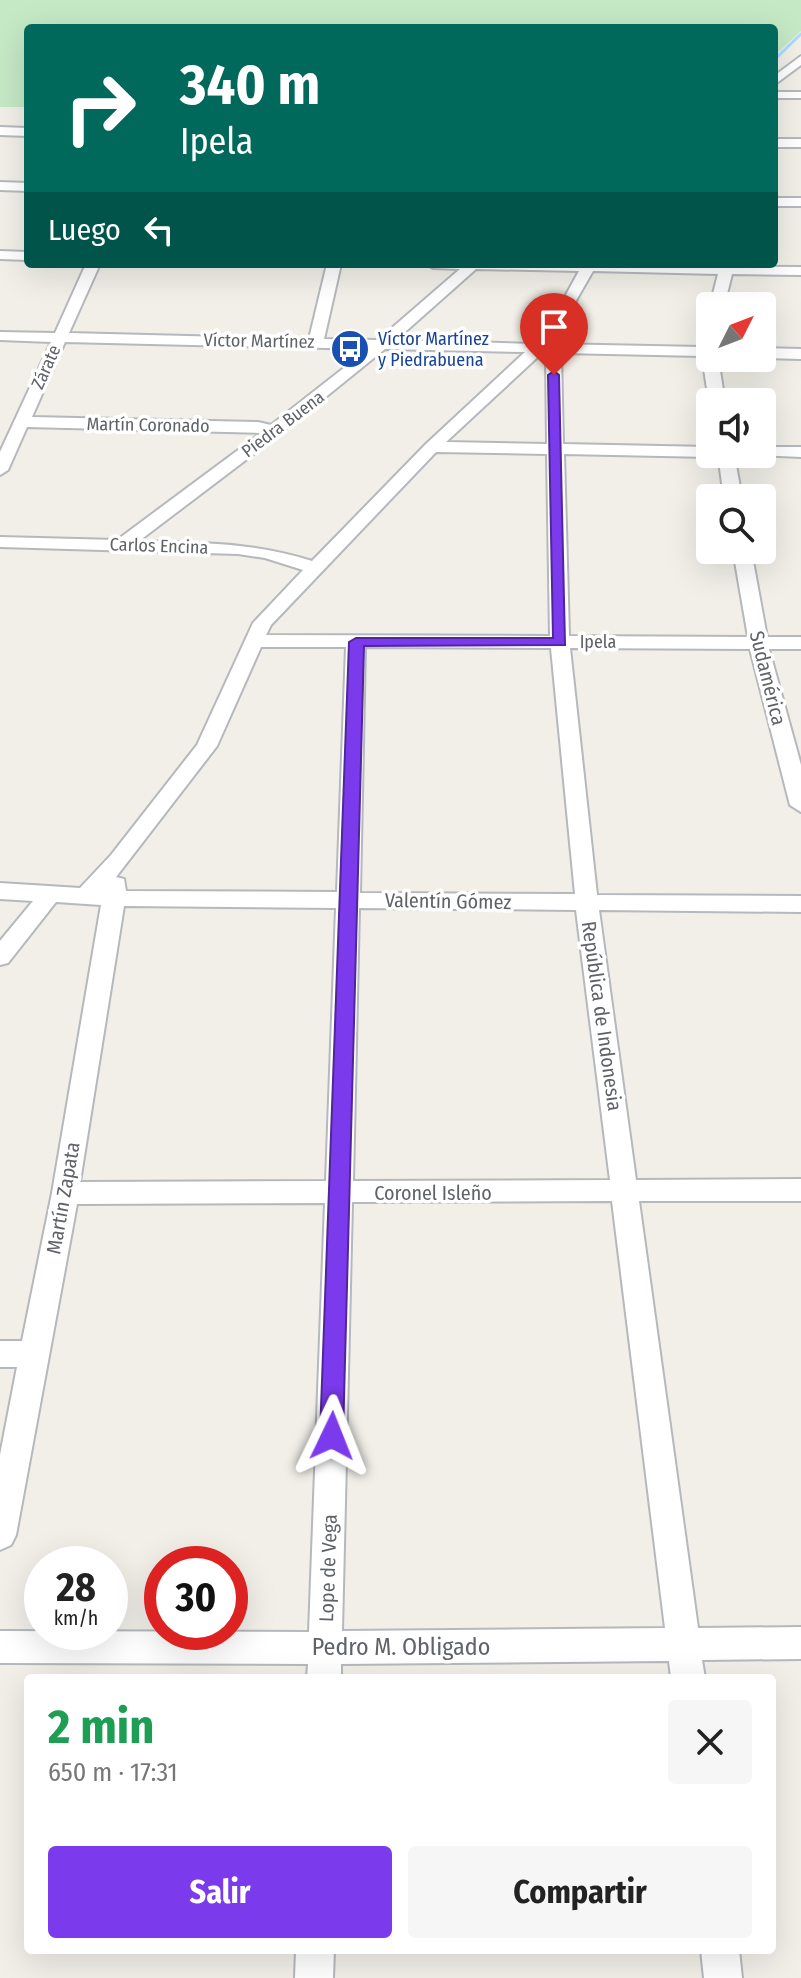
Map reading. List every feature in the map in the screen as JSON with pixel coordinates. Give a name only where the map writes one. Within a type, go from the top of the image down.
[{"type":"street","points":[[778,79],[801,59]]},
{"type":"street","points":[[778,95],[801,95]]},
{"type":"street","points":[[0,131],[24,132]]},
{"type":"street","points":[[778,143],[801,143]]},
{"type":"street","points":[[0,186],[24,187]]},
{"type":"street","points":[[778,202],[801,202]]},
{"type":"street","points":[[0,255],[24,256]]},
{"type":"street","name":"Zárate","points":[[0,470],[91,268]]},
{"type":"street","points":[[316,342],[333,268]]},
{"type":"street","name":"Piedra Buena","points":[[122,545],[387,344],[469,268]]},
{"type":"street","points":[[85,897],[119,860],[207,746],[262,623],[432,447],[544,350],[587,268]]},
{"type":"street","points":[[720,292],[726,268]]},
{"type":"street","points":[[745,268],[801,271]]},
{"type":"street","name":"Víctor Martínez","points":[[0,336],[544,350],[696,348]]},
{"type":"street","name":"República de Indonesia","points":[[544,350],[556,449],[560,642],[587,903],[688,1674]]},
{"type":"street","points":[[776,353],[801,354]]},
{"type":"street","name":"Martín Coronado","points":[[0,429],[20,426],[258,427],[274,431]]},
{"type":"street","points":[[432,447],[696,452]]},
{"type":"street","points":[[776,452],[801,452]]},
{"type":"street","name":"Carlos Encina","points":[[0,542],[238,549],[267,553],[315,568]]},
{"type":"street","name":"Sudamérica","points":[[744,564],[758,642],[801,805]]},
{"type":"street","name":"Ipela","points":[[252,641],[801,643]]},
{"type":"street","name":"Lope de Vega","points":[[325,1663],[356,642]]},
{"type":"street","name":"Martín Zapata","points":[[0,1535],[65,1193],[119,860]]},
{"type":"street","name":"Valentín Gómez","points":[[0,891],[114,898],[801,904]]},
{"type":"street","points":[[0,957],[49,896]]},
{"type":"street","name":"Coronel Isleño","points":[[65,1193],[801,1190]]},
{"type":"street","points":[[0,1354],[35,1354]]},
{"type":"street","name":"Pedro M. Obligado","points":[[0,1647],[325,1663],[685,1645],[801,1643]]},
{"type":"street","points":[[314,1978],[315,1954]]},
{"type":"street","points":[[720,1954],[723,1978]]},
{"type":"green space","points":[[0,0],[801,0],[801,31],[778,52],[778,24],[24,24],[24,107],[0,107]]},
{"type":"waterway","points":[[778,56],[801,34]]},
{"type":"place","name":"Víctor Martínez y Piedrabuena","points":[[350,349]]},
{"type":"route","points":[[332,1436],[356,642],[560,642],[554,375]]}]
